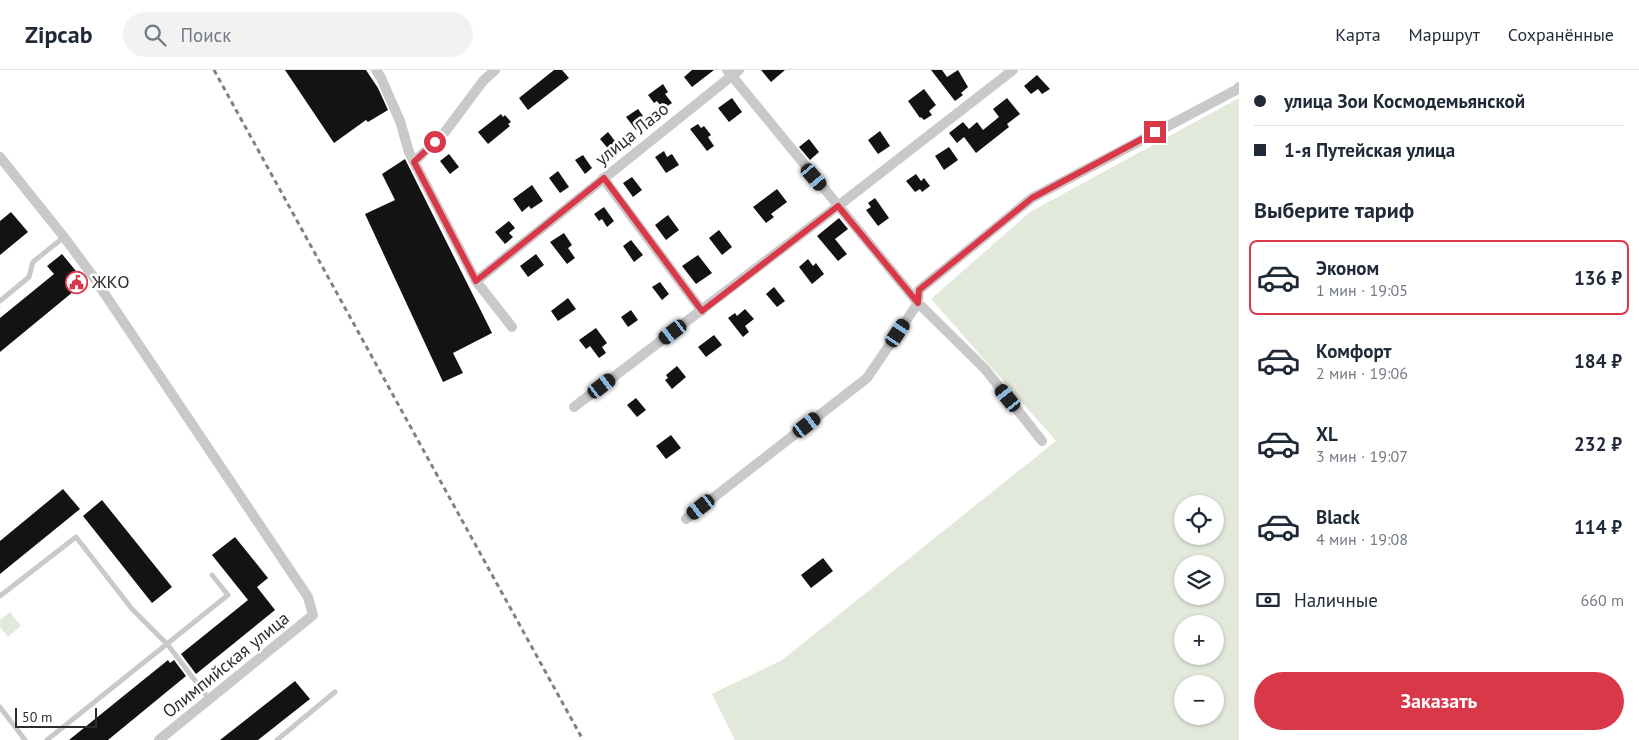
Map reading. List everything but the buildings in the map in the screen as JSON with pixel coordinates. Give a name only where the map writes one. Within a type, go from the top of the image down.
[{"type":"street","points":[[376,70],[400,121],[409,152],[476,281],[512,327]]},
{"type":"street","points":[[414,162],[445,132],[483,81],[496,70]]},
{"type":"street","points":[[574,407],[702,311],[1013,70]]},
{"type":"street","points":[[732,72],[918,303],[984,369],[1042,441]]},
{"type":"street","name":"улица Лазо","points":[[476,281],[732,72]]},
{"type":"street","points":[[686,519],[867,378],[918,303],[919,290],[1032,198],[1239,87]]},
{"type":"street","points":[[0,157],[64,237]]},
{"type":"street","points":[[604,178],[702,311]]},
{"type":"street","name":"Олимпийская улица","points":[[64,237],[92,275],[308,597],[313,615],[159,740]]},
{"type":"lane","points":[[0,301],[29,277],[33,262],[64,237]]},
{"type":"lane","points":[[0,596],[76,537],[132,609],[168,645],[209,699]]},
{"type":"lane","points":[[47,740],[168,645],[228,595],[212,575]]},
{"type":"lane","points":[[277,740],[335,692]]},
{"type":"lane","points":[[0,708],[25,740]]},
{"type":"green space","points":[[1239,98],[1239,740],[735,740],[712,694],[782,660],[1056,441],[931,299],[1030,212]]},
{"type":"green space","points":[[10,612],[21,626],[8,637],[0,627],[0,620]]},
{"type":"railway","points":[[214,70],[583,740]]},
{"type":"place","name":"ЖКО","points":[[76,282]]},
{"type":"route","points":[[435,142],[414,162],[476,281],[604,178],[702,311],[838,206],[918,303],[919,290],[1032,198],[1155,132]]}]
